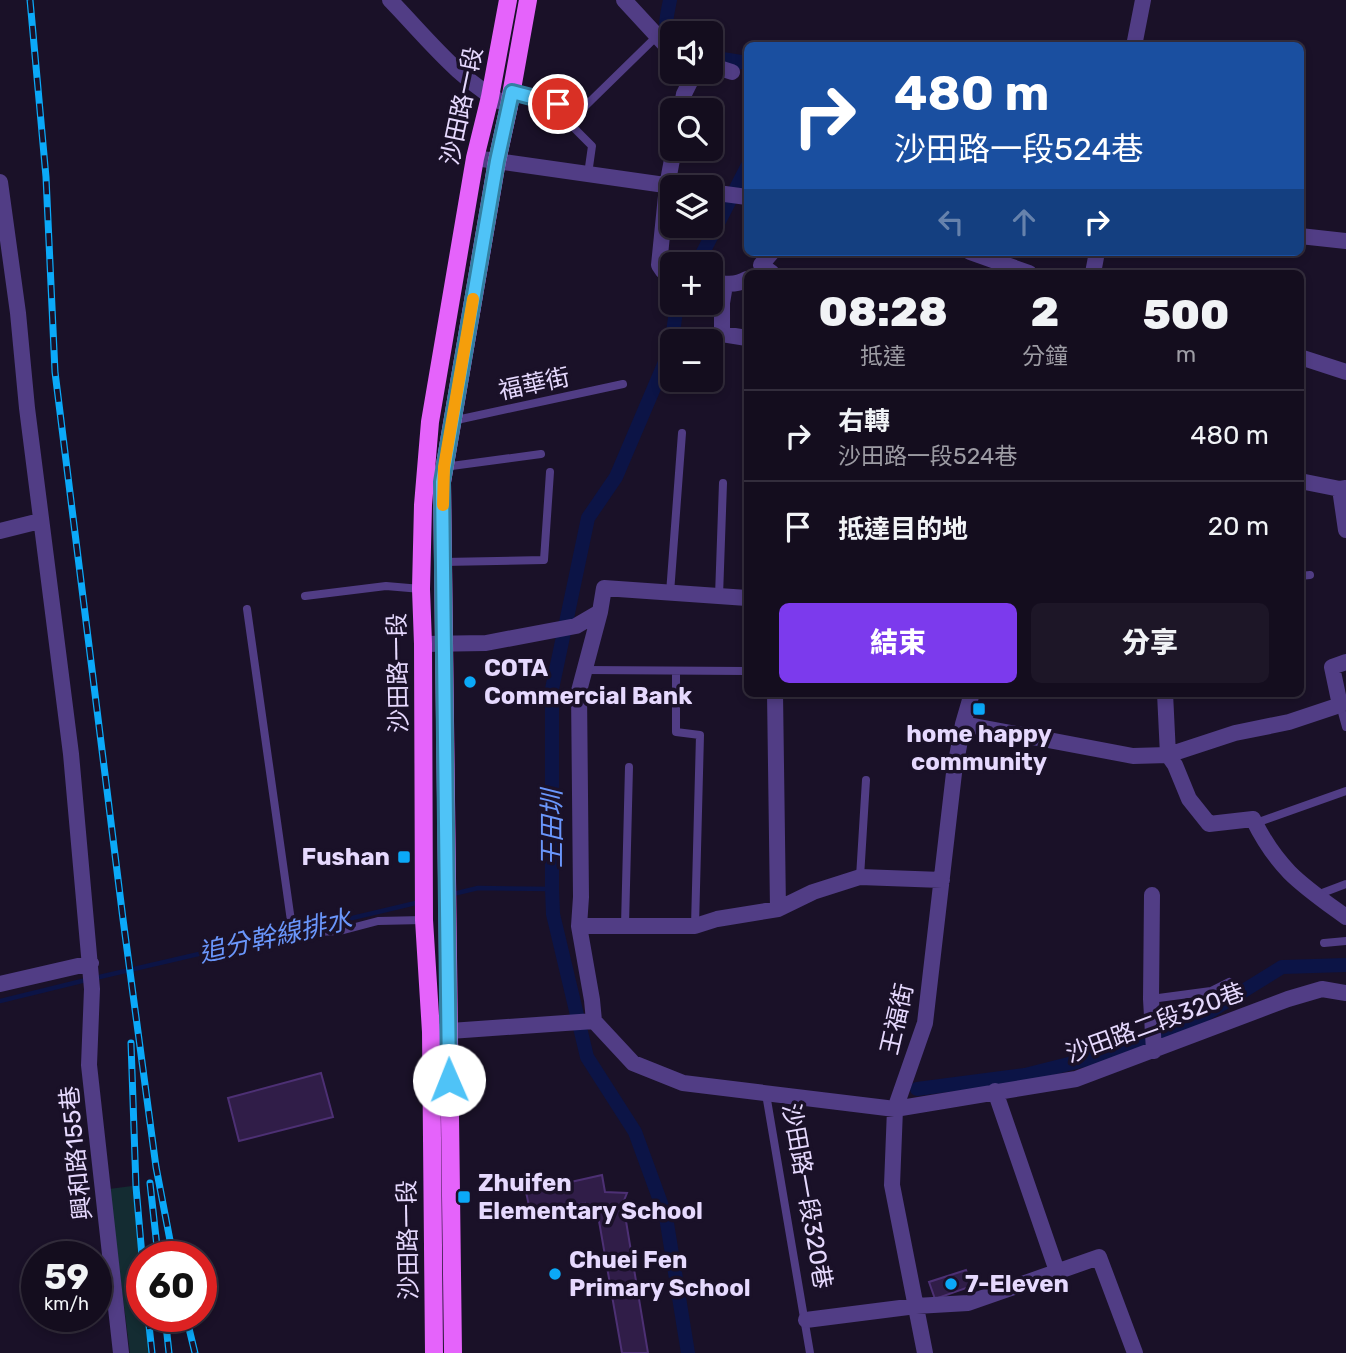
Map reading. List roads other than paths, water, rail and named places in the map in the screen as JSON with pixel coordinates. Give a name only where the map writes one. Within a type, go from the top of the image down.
[{"type":"main road","name":"沙田路一段","points":[[453,1353],[439,1032],[424,920],[421,589],[423,505],[430,422],[475,158],[490,97],[508,0]]},
{"type":"main road","name":"沙田路一段","points":[[433,1353],[444,643],[442,482],[497,161],[528,0]]},
{"type":"main road","points":[[433,1318],[453,1316]]},
{"type":"street","points":[[390,0],[460,72],[490,97],[511,99]]},
{"type":"street","points":[[624,0],[660,39]]},
{"type":"street","points":[[1136,42],[1143,0]]},
{"type":"street","points":[[723,69],[732,72]]},
{"type":"street","points":[[475,158],[660,184]]},
{"type":"street","name":"興和路155巷","points":[[0,182],[71,754],[91,963],[89,1065],[121,1353]]},
{"type":"street","points":[[723,194],[744,197]]},
{"type":"street","points":[[1304,237],[1346,242]]},
{"type":"street","points":[[981,256],[1021,270]]},
{"type":"street","points":[[723,283],[739,284],[744,281]]},
{"type":"street","points":[[722,315],[722,334],[744,338]]},
{"type":"street","points":[[1304,358],[1346,372]]},
{"type":"street","points":[[1304,482],[1343,488],[1346,530]]},
{"type":"street","points":[[0,531],[40,521]]},
{"type":"street","points":[[744,598],[604,588],[579,691],[579,926],[593,1021],[633,1063],[684,1083],[766,1093]]},
{"type":"street","points":[[423,644],[486,643],[576,626],[600,612]]},
{"type":"street","points":[[963,724],[1133,755],[1168,755],[1235,733],[1289,722],[1340,705],[1332,667],[1346,662]]},
{"type":"street","points":[[775,697],[778,909]]},
{"type":"street","name":"王福街","points":[[925,1353],[892,1185],[895,1109],[925,1023],[954,773],[971,697]]},
{"type":"street","points":[[1165,697],[1168,755],[1189,799],[1209,824],[1253,819],[1270,852],[1292,877],[1346,918]]},
{"type":"street","points":[[579,926],[695,926],[717,919],[778,909],[813,892],[860,877],[942,880]]},
{"type":"street","points":[[1152,895],[1151,999],[1154,1051]]},
{"type":"street","points":[[0,984],[91,963]]},
{"type":"street","name":"沙田路二段320巷","points":[[895,1109],[1076,1079],[1288,999],[1322,989],[1346,993]]},
{"type":"street","points":[[439,1032],[593,1021]]},
{"type":"street","points":[[995,1091],[1057,1271]]},
{"type":"street","name":"沙田路一段320巷","points":[[766,1093],[895,1109]]},
{"type":"street","points":[[806,1320],[916,1306],[968,1303],[1099,1257],[1135,1353]]},
{"type":"lane","points":[[569,122],[657,36]]},
{"type":"lane","points":[[511,99],[558,104],[569,122],[592,146],[588,174]]},
{"type":"lane","name":"福華街","points":[[452,421],[623,384]]},
{"type":"lane","points":[[670,593],[682,433]]},
{"type":"lane","points":[[444,467],[541,454]]},
{"type":"lane","points":[[443,562],[544,560],[550,472]]},
{"type":"lane","points":[[719,596],[723,484]]},
{"type":"lane","points":[[1304,576],[1310,575]]},
{"type":"lane","points":[[305,596],[386,586],[421,589]]},
{"type":"lane","points":[[247,609],[292,928],[315,932],[340,931],[378,921],[424,920]]},
{"type":"lane","points":[[585,670],[744,671]]},
{"type":"lane","points":[[676,671],[676,732],[700,735],[695,926]]},
{"type":"lane","points":[[1340,705],[1346,727]]},
{"type":"lane","points":[[625,925],[629,767]]},
{"type":"lane","points":[[860,877],[866,780]]},
{"type":"lane","points":[[1255,823],[1346,791]]},
{"type":"lane","points":[[1317,895],[1346,884]]},
{"type":"lane","points":[[1324,943],[1346,941]]},
{"type":"lane","points":[[1151,999],[1212,991],[1228,982]]},
{"type":"lane","name":"沙田路一段320巷","points":[[766,1093],[810,1353]]},
{"type":"waterway","name":"王田圳","points":[[667,21],[670,0]]},
{"type":"waterway","name":"王田圳","points":[[723,59],[744,63]]},
{"type":"waterway","name":"王田圳","points":[[703,252],[744,173]]},
{"type":"waterway","name":"王田圳","points":[[675,315],[671,348],[616,477],[588,518],[552,689],[552,889],[553,914],[587,1057],[635,1132],[666,1217],[688,1353]]},
{"type":"waterway","name":"追分幹線排水","points":[[453,894],[478,888],[552,889]]},
{"type":"waterway","name":"追分幹線排水","points":[[310,928],[420,902]]},
{"type":"waterway","name":"追分幹線排水","points":[[95,978],[298,931]]},
{"type":"waterway","points":[[917,1089],[1025,1075],[1112,1053],[1198,1019],[1282,967],[1346,965]]},
{"type":"waterway","name":"追分幹線排水","points":[[0,1001],[86,980]]},
{"type":"railway","points":[[30,0],[46,177],[55,372],[123,919],[156,1167],[170,1241]]},
{"type":"railway","points":[[131,1043],[141,1241]]},
{"type":"railway","points":[[150,1183],[156,1241]]},
{"type":"railway","points":[[150,1332],[152,1353]]},
{"type":"railway","points":[[167,1332],[169,1353]]},
{"type":"railway","points":[[190,1332],[195,1353]]},
{"type":"place","name":"COTA Commercial Bank","points":[[470,682]]},
{"type":"place","name":"home happy community","points":[[979,709]]},
{"type":"place","name":"Fushan","points":[[404,857]]},
{"type":"place","name":"Zhuifen Elementary School","points":[[464,1197]]},
{"type":"place","name":"Chuei Fen Primary School","points":[[555,1274]]},
{"type":"place","name":"7-Eleven","points":[[951,1284]]}]
